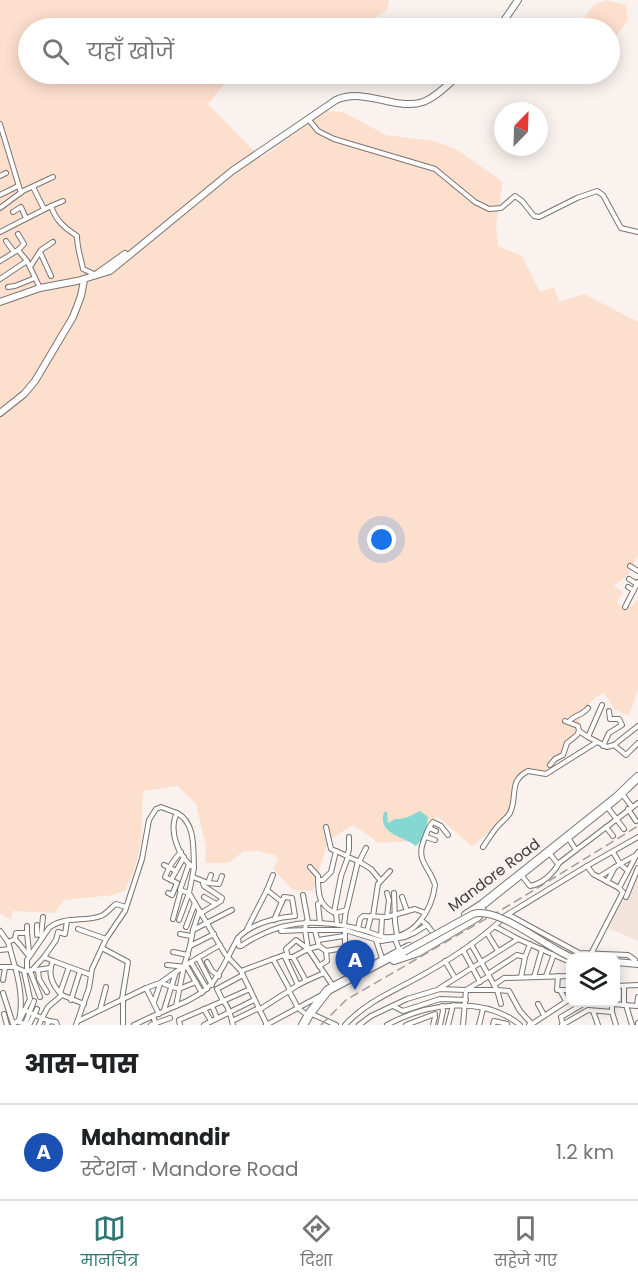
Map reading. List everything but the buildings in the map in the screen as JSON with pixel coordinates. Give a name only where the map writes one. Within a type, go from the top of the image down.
[{"type":"highway","name":"Mandore Road","points":[[310,1014],[335,989],[403,954],[483,904],[616,798],[638,777]]},
{"type":"highway","name":"Mandore Road","points":[[305,1025],[324,994],[333,986],[383,961],[418,952],[477,917],[493,899],[638,782]]},
{"type":"main road","points":[[507,18],[519,0]]},
{"type":"main road","points":[[0,302],[40,288],[84,280],[110,271],[219,182],[336,100],[352,94],[410,104],[423,100],[444,84]]},
{"type":"main road","points":[[93,276],[119,258],[231,168],[337,95],[358,92],[411,101],[423,100],[446,84]]},
{"type":"main road","points":[[0,411],[33,379],[71,315],[84,280]]},
{"type":"main road","points":[[403,954],[473,914],[482,912],[525,931],[566,957]]},
{"type":"main road","points":[[620,962],[636,962]]},
{"type":"street","points":[[309,120],[318,131],[334,139],[435,169],[475,202],[489,209],[501,208],[515,196],[522,201],[531,214],[538,217],[597,191],[603,195],[621,228],[638,232]]},
{"type":"street","points":[[0,124],[21,193]]},
{"type":"street","points":[[0,176],[6,173]]},
{"type":"street","points":[[0,208],[21,193],[53,177]]},
{"type":"street","points":[[0,195],[18,186]]},
{"type":"street","points":[[33,187],[44,209]]},
{"type":"street","points":[[0,232],[63,201]]},
{"type":"street","points":[[51,206],[66,230],[77,236],[76,246],[82,258],[83,269],[93,276]]},
{"type":"street","points":[[13,212],[21,207],[26,218]]},
{"type":"street","points":[[0,261],[24,244],[18,234]]},
{"type":"street","points":[[6,241],[27,261],[40,288]]},
{"type":"street","points":[[30,267],[40,252],[53,242]]},
{"type":"street","points":[[40,252],[51,276]]},
{"type":"street","points":[[0,279],[27,261]]},
{"type":"street","points":[[8,287],[35,278]]},
{"type":"street","points":[[630,566],[638,572]]},
{"type":"street","points":[[625,606],[638,583],[629,579]]},
{"type":"street","points":[[628,587],[633,591]]},
{"type":"street","points":[[588,737],[602,705]]},
{"type":"street","points":[[588,708],[583,714],[567,721],[578,726],[579,731],[603,746],[614,745],[638,726]]},
{"type":"street","points":[[603,746],[609,733],[622,725],[619,719],[610,719],[609,711]]},
{"type":"street","points":[[550,765],[563,755],[567,743],[579,731]]},
{"type":"street","points":[[483,847],[495,828],[510,813],[519,776],[528,771],[546,774],[597,742]]},
{"type":"street","points":[[614,745],[624,755],[636,749],[638,743]]},
{"type":"street","points":[[623,795],[636,821]]},
{"type":"street","points":[[522,876],[530,886],[534,886],[549,875],[558,864],[638,803]]},
{"type":"street","points":[[77,1023],[91,975],[102,948],[126,907],[142,859],[149,820],[153,813],[161,807],[182,816],[190,826],[193,877],[179,920]]},
{"type":"street","points":[[608,808],[624,829]]},
{"type":"street","points":[[177,813],[172,827],[182,854],[194,868]]},
{"type":"street","points":[[281,931],[358,929],[381,936],[396,937],[414,928],[425,914],[434,894],[435,885],[420,852],[433,822],[448,835]]},
{"type":"street","points":[[326,827],[331,849],[371,869],[380,880]]},
{"type":"street","points":[[606,827],[613,836]]},
{"type":"street","points":[[429,828],[436,831]]},
{"type":"street","points":[[337,924],[335,913],[341,876],[348,857],[349,837]]},
{"type":"street","points":[[426,837],[435,840]]},
{"type":"street","points":[[345,1025],[359,1010],[463,950],[495,927],[508,914],[638,837]]},
{"type":"street","points":[[569,839],[576,850]]},
{"type":"street","points":[[355,975],[345,948],[344,929],[346,910],[359,862],[366,848]]},
{"type":"street","points":[[318,880],[323,880],[331,872],[336,851]]},
{"type":"street","points":[[613,852],[620,864],[628,871]]},
{"type":"street","points":[[598,877],[638,853]]},
{"type":"street","points":[[619,888],[638,853]]},
{"type":"street","points":[[179,890],[177,883],[165,877],[174,859],[182,854]]},
{"type":"street","points":[[171,880],[182,854]]},
{"type":"street","points":[[550,854],[558,864]]},
{"type":"street","points":[[172,920],[179,890],[189,864]]},
{"type":"street","points":[[164,865],[176,871]]},
{"type":"street","points":[[587,866],[598,877],[623,892],[592,953]]},
{"type":"street","points":[[310,867],[318,876],[318,894],[321,902],[335,913]]},
{"type":"street","points":[[607,882],[615,867]]},
{"type":"street","points":[[626,897],[638,868]]},
{"type":"street","points":[[367,931],[376,904],[376,888],[380,880],[390,871]]},
{"type":"street","points":[[205,883],[211,875]]},
{"type":"street","points":[[247,931],[273,875]]},
{"type":"street","points":[[193,877],[205,883],[219,884],[222,876]]},
{"type":"street","points":[[176,1006],[192,933],[200,912],[221,901],[221,897],[206,887],[205,883]]},
{"type":"street","points":[[168,893],[172,895],[179,890]]},
{"type":"street","points":[[179,890],[189,893],[220,945],[242,973],[267,1025],[324,994]]},
{"type":"street","points":[[267,890],[282,902]]},
{"type":"street","points":[[381,936],[389,900],[387,893]]},
{"type":"street","points":[[394,893],[396,937],[403,954]]},
{"type":"street","points":[[303,895],[308,949]]},
{"type":"street","points":[[204,897],[216,904]]},
{"type":"street","points":[[274,920],[284,897],[292,898],[295,924]]},
{"type":"street","points":[[402,897],[407,911]]},
{"type":"street","points":[[186,927],[195,902]]},
{"type":"street","points":[[320,923],[318,904],[321,902]]},
{"type":"street","points":[[23,1024],[24,1010],[30,995],[27,960],[41,936],[52,925],[101,916],[116,904],[126,907]]},
{"type":"street","points":[[358,929],[361,917],[394,916],[415,909],[425,914]]},
{"type":"street","points":[[180,934],[192,933],[232,910]]},
{"type":"street","points":[[335,913],[346,910]]},
{"type":"street","points":[[508,914],[579,953]]},
{"type":"street","points":[[134,1025],[141,1024],[202,993],[212,985],[238,938],[254,926],[295,916]]},
{"type":"street","points":[[41,936],[43,917]]},
{"type":"street","points":[[421,920],[434,934]]},
{"type":"street","points":[[28,971],[44,957],[58,933],[65,934],[67,921]]},
{"type":"street","points":[[238,938],[239,946],[241,946],[269,930],[307,922],[337,924],[344,929],[381,941],[414,933],[427,925]]},
{"type":"street","points":[[37,925],[41,936]]},
{"type":"street","points":[[27,926],[30,955]]},
{"type":"street","points":[[495,927],[566,958]]},
{"type":"street","points":[[78,929],[106,939]]},
{"type":"street","points":[[318,940],[344,929]]},
{"type":"street","points":[[315,930],[319,946],[326,951],[345,948]]},
{"type":"street","points":[[0,931],[2,937],[8,942],[15,967],[21,995],[23,1024]]},
{"type":"street","points":[[30,955],[16,944],[16,933],[41,936]]},
{"type":"street","points":[[487,933],[498,951]]},
{"type":"street","points":[[190,946],[214,934]]},
{"type":"street","points":[[8,942],[15,939]]},
{"type":"street","points":[[375,939],[383,961]]},
{"type":"street","points":[[359,1025],[371,1016],[440,988],[518,939]]},
{"type":"street","points":[[534,976],[544,950],[553,939]]},
{"type":"street","points":[[319,946],[308,949],[293,957],[288,957],[286,949],[296,940],[308,949],[333,986]]},
{"type":"street","points":[[471,944],[497,990],[501,1004]]},
{"type":"street","points":[[521,977],[530,944]]},
{"type":"street","points":[[77,1023],[146,988],[162,983],[184,966],[220,945]]},
{"type":"street","points":[[102,948],[128,962],[123,999],[123,1024]]},
{"type":"street","points":[[0,950],[10,949]]},
{"type":"street","points":[[463,950],[480,982]]},
{"type":"street","points":[[319,966],[327,961],[326,951]]},
{"type":"street","points":[[173,952],[188,955]]},
{"type":"street","points":[[367,953],[372,966]]},
{"type":"street","points":[[546,976],[554,954]]},
{"type":"street","points":[[466,990],[517,955],[525,957]]},
{"type":"street","points":[[620,955],[628,955],[636,962]]},
{"type":"street","points":[[298,985],[284,956],[242,973],[217,988],[233,1023],[298,985],[324,973]]},
{"type":"street","points":[[44,957],[91,975]]},
{"type":"street","points":[[293,957],[306,981]]},
{"type":"street","points":[[198,958],[212,985]]},
{"type":"street","points":[[273,959],[298,1008],[336,1025]]},
{"type":"street","points":[[53,961],[50,968],[51,978],[61,995],[84,1004]]},
{"type":"street","points":[[445,961],[455,978]]},
{"type":"street","points":[[191,962],[207,989]]},
{"type":"street","points":[[207,962],[212,971],[219,976]]},
{"type":"street","points":[[167,965],[186,967],[202,993]]},
{"type":"street","points":[[3,980],[3,968],[15,967],[28,971],[50,968]]},
{"type":"street","points":[[39,1025],[44,1012],[61,995],[69,967]]},
{"type":"street","points":[[38,970],[39,978],[47,992]]},
{"type":"street","points":[[292,973],[300,970]]},
{"type":"street","points":[[28,971],[40,998]]},
{"type":"street","points":[[71,1000],[80,971]]},
{"type":"street","points":[[164,1011],[176,972]]},
{"type":"street","points":[[558,976],[557,990],[560,990],[566,998]]},
{"type":"street","points":[[494,985],[504,978],[566,976]]},
{"type":"street","points":[[620,986],[637,985],[638,976]]},
{"type":"street","points":[[162,983],[179,989],[196,982]]},
{"type":"street","points":[[154,1002],[162,983]]},
{"type":"street","points":[[624,986],[625,1005],[632,1025]]},
{"type":"street","points":[[100,1010],[106,987]]},
{"type":"street","points":[[146,988],[159,1014]]},
{"type":"street","points":[[180,1025],[179,1020],[250,988]]},
{"type":"street","points":[[440,988],[509,991],[520,1011],[531,1024],[566,1001]]},
{"type":"street","points":[[463,1025],[466,990]]},
{"type":"street","points":[[560,990],[566,990]]},
{"type":"street","points":[[3,993],[12,1023],[23,1024]]},
{"type":"street","points":[[620,1004],[638,1006],[638,997]]},
{"type":"street","points":[[393,1006],[403,1011],[440,999],[466,1003],[508,1015],[520,1025]]},
{"type":"street","points":[[204,1025],[254,1000]]},
{"type":"street","points":[[23,1024],[34,1012],[34,1001]]},
{"type":"street","points":[[387,1025],[442,1006],[466,1003]]},
{"type":"street","points":[[538,1004],[544,1015]]},
{"type":"street","points":[[448,1025],[453,1005]]},
{"type":"street","points":[[212,1006],[217,1018]]},
{"type":"street","points":[[440,1025],[442,1006]]},
{"type":"street","points":[[578,1007],[561,1017],[562,1025],[590,1011],[612,1012]]},
{"type":"street","points":[[588,1007],[598,1025]]},
{"type":"street","points":[[612,1007],[616,1025]]},
{"type":"street","points":[[204,1009],[212,1022]]},
{"type":"street","points":[[479,1025],[483,1009]]},
{"type":"street","points":[[24,1010],[34,1012],[48,1023],[56,1022],[57,1025]]},
{"type":"street","points":[[4,1014],[7,1025]]},
{"type":"street","points":[[153,1016],[154,1025],[170,1018]]},
{"type":"street","points":[[406,1025],[435,1016],[432,1025]]},
{"type":"street","points":[[493,1025],[494,1021],[507,1024],[513,1019]]},
{"type":"street","points":[[398,1020],[401,1025]]},
{"type":"shaded area","points":[[0,0],[389,0],[387,10],[374,18],[18,18],[18,84],[225,84],[208,104],[261,158],[326,111],[343,112],[386,135],[433,141],[456,149],[503,182],[496,225],[498,246],[522,256],[540,292],[554,287],[559,302],[584,294],[638,322],[638,556],[628,575],[614,586],[623,592],[617,602],[624,610],[628,605],[631,607],[638,598],[638,689],[629,715],[615,710],[604,693],[593,700],[582,715],[578,732],[566,746],[563,757],[554,761],[545,773],[528,768],[516,776],[510,810],[472,846],[437,816],[417,841],[379,843],[353,825],[328,841],[313,891],[293,890],[273,869],[278,861],[275,855],[258,851],[243,852],[228,863],[205,863],[206,848],[196,804],[178,786],[143,791],[141,842],[134,871],[125,890],[114,895],[64,900],[55,913],[13,911],[11,920],[0,913]]},
{"type":"shaded area","points":[[606,0],[626,5],[628,20],[620,31],[620,18],[584,18],[593,6]]},
{"type":"shaded area","points":[[638,870],[638,941],[606,927]]},
{"type":"water","points":[[420,811],[428,817],[425,836],[416,846],[392,834],[384,825],[384,812],[387,812],[388,823]]},
{"type":"railway","points":[[321,1025],[346,1000],[513,903],[638,826]]},
{"type":"place","name":"Mahamandir","points":[[355,990]]}]
